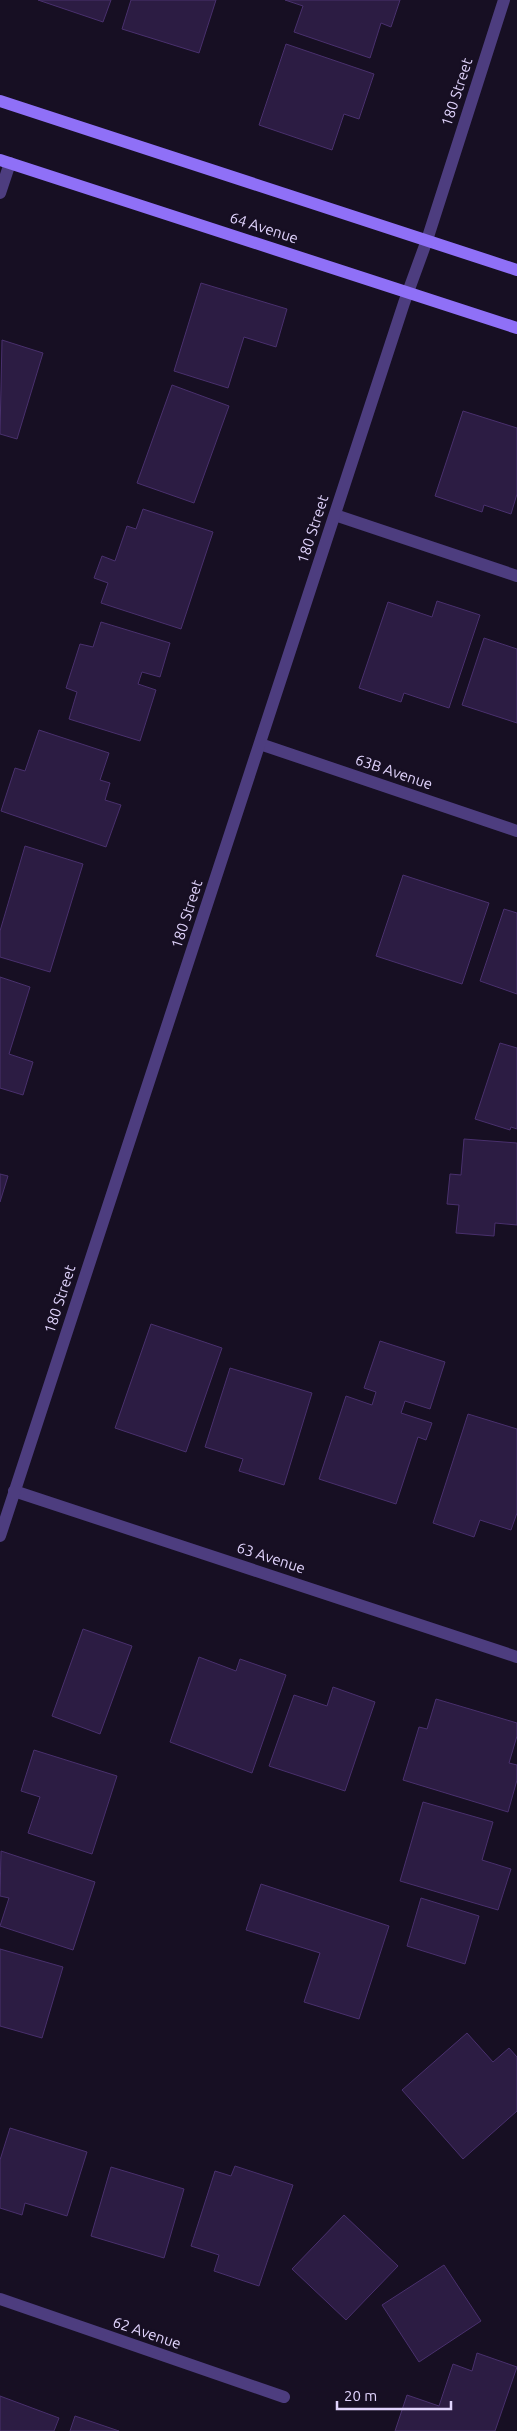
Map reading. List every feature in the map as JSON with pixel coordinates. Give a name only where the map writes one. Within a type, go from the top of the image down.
[{"type":"main road","points":[[0,101],[517,270]]},
{"type":"main road","name":"64 Avenue","points":[[5,161],[405,298],[517,328]]},
{"type":"street","name":"180 Street","points":[[0,1536],[504,0]]},
{"type":"street","points":[[0,193],[5,161]]},
{"type":"street","points":[[334,515],[517,576]]},
{"type":"street","name":"63B Avenue","points":[[260,744],[517,831]]},
{"type":"street","name":"63 Avenue","points":[[14,1491],[517,1657]]},
{"type":"street","name":"62 Avenue","points":[[0,2299],[284,2397]]},
{"type":"building","points":[[38,0],[111,0],[103,22]]},
{"type":"building","points":[[131,0],[216,0],[199,53],[122,29]]},
{"type":"building","points":[[285,0],[400,0],[391,27],[381,23],[370,58],[294,32],[303,6]]},
{"type":"building","points":[[286,44],[374,74],[359,119],[344,114],[332,150],[259,125]]},
{"type":"building","points":[[201,283],[287,309],[276,347],[244,337],[228,388],[174,371]]},
{"type":"building","points":[[2,340],[43,353],[17,439],[0,434]]},
{"type":"building","points":[[172,385],[229,406],[194,503],[137,483]]},
{"type":"building","points":[[463,411],[517,428],[517,494],[511,514],[484,505],[482,512],[435,496]]},
{"type":"building","points":[[143,509],[213,532],[181,629],[101,603],[108,583],[94,578],[102,556],[115,561],[127,526],[136,529]]},
{"type":"building","points":[[437,601],[480,615],[449,708],[404,693],[401,702],[359,688],[388,602],[432,617]]},
{"type":"building","points":[[101,622],[170,643],[160,677],[142,672],[138,684],[156,690],[140,741],[69,719],[77,692],[66,688],[80,644],[93,647]]},
{"type":"building","points":[[484,638],[517,649],[517,723],[462,705]]},
{"type":"building","points":[[39,730],[109,753],[100,780],[110,783],[105,800],[121,805],[106,847],[1,811],[15,768],[25,771]]},
{"type":"building","points":[[25,846],[83,864],[50,972],[0,957],[0,931]]},
{"type":"building","points":[[403,875],[489,903],[462,984],[376,956]]},
{"type":"building","points":[[504,909],[517,913],[517,994],[480,981]]},
{"type":"building","points":[[0,977],[30,987],[9,1054],[33,1062],[23,1095],[0,1088]]},
{"type":"building","points":[[500,1043],[517,1048],[517,1129],[511,1127],[510,1130],[475,1119]]},
{"type":"building","points":[[464,1139],[517,1143],[517,1225],[495,1223],[494,1236],[456,1233],[459,1205],[447,1204],[450,1174],[461,1175]]},
{"type":"building","points":[[0,1174],[8,1176],[0,1202]]},
{"type":"building","points":[[151,1324],[222,1348],[186,1452],[115,1428]]},
{"type":"building","points":[[380,1341],[445,1362],[430,1409],[405,1401],[401,1413],[432,1423],[426,1440],[418,1437],[396,1504],[319,1479],[346,1396],[372,1405],[376,1392],[364,1388]]},
{"type":"building","points":[[230,1368],[312,1393],[284,1485],[239,1471],[243,1459],[205,1447]]},
{"type":"building","points":[[468,1414],[517,1429],[517,1513],[511,1530],[480,1520],[474,1537],[433,1523]]},
{"type":"building","points":[[83,1629],[132,1646],[100,1734],[52,1716]]},
{"type":"building","points":[[199,1657],[236,1671],[240,1659],[286,1675],[252,1773],[170,1742]]},
{"type":"building","points":[[333,1687],[375,1702],[345,1791],[269,1766],[294,1695],[327,1706]]},
{"type":"building","points":[[436,1699],[517,1723],[517,1736],[509,1763],[517,1765],[517,1780],[508,1812],[403,1780],[419,1727],[427,1729]]},
{"type":"building","points":[[34,1750],[117,1776],[92,1854],[28,1833],[40,1797],[21,1791]]},
{"type":"building","points":[[423,1802],[493,1822],[482,1860],[511,1869],[498,1910],[400,1881]]},
{"type":"building","points":[[1,1851],[95,1882],[73,1950],[0,1926],[9,1898],[0,1896]]},
{"type":"building","points":[[261,1884],[389,1926],[359,2019],[304,2002],[320,1953],[246,1930]]},
{"type":"building","points":[[421,1898],[479,1916],[465,1964],[407,1946]]},
{"type":"building","points":[[0,1949],[63,1967],[42,2038],[0,2026]]},
{"type":"building","points":[[467,2033],[493,2062],[509,2048],[517,2057],[517,2111],[463,2159],[402,2090]]},
{"type":"building","points":[[10,2128],[87,2152],[67,2216],[25,2203],[22,2215],[0,2208],[0,2160]]},
{"type":"building","points":[[235,2166],[293,2185],[259,2286],[214,2271],[219,2255],[191,2246],[215,2171],[231,2176]]},
{"type":"building","points":[[111,2167],[184,2189],[164,2258],[91,2236]]},
{"type":"building","points":[[344,2215],[398,2266],[346,2320],[292,2269]]},
{"type":"building","points":[[444,2265],[481,2321],[419,2362],[382,2305]]},
{"type":"building","points":[[477,2353],[517,2367],[495,2431],[395,2431],[407,2395],[439,2406],[453,2364],[472,2371]]},
{"type":"building","points":[[0,2396],[59,2418],[54,2431],[0,2431]]},
{"type":"building","points":[[75,2416],[119,2431],[70,2431]]}]
